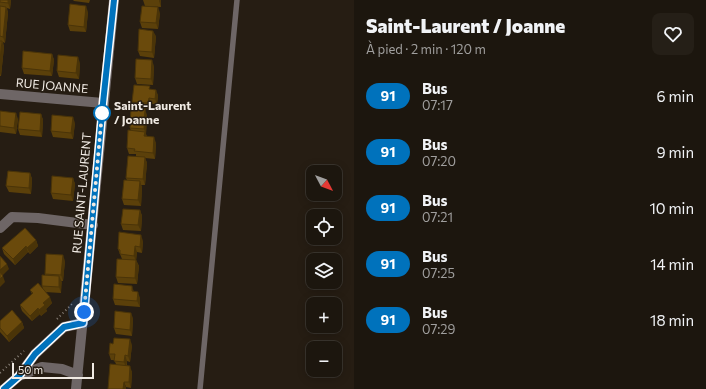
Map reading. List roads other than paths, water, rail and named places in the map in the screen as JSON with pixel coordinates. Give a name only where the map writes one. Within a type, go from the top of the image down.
[{"type":"street","name":"RUE SAINT-LAURENT","points":[[76,389],[114,0]]},
{"type":"street","name":"RUE JOANNE","points":[[0,94],[103,103]]},
{"type":"street","points":[[0,228],[12,217],[38,218],[93,225]]},
{"type":"street","points":[[4,389],[19,376],[35,354],[64,327],[83,323]]},
{"type":"street","points":[[19,376],[42,367],[62,369],[78,375]]},
{"type":"lane","points":[[200,389],[237,0]]},
{"type":"place","name":"Saint-Laurent / Joanne","points":[[102,113]]}]
